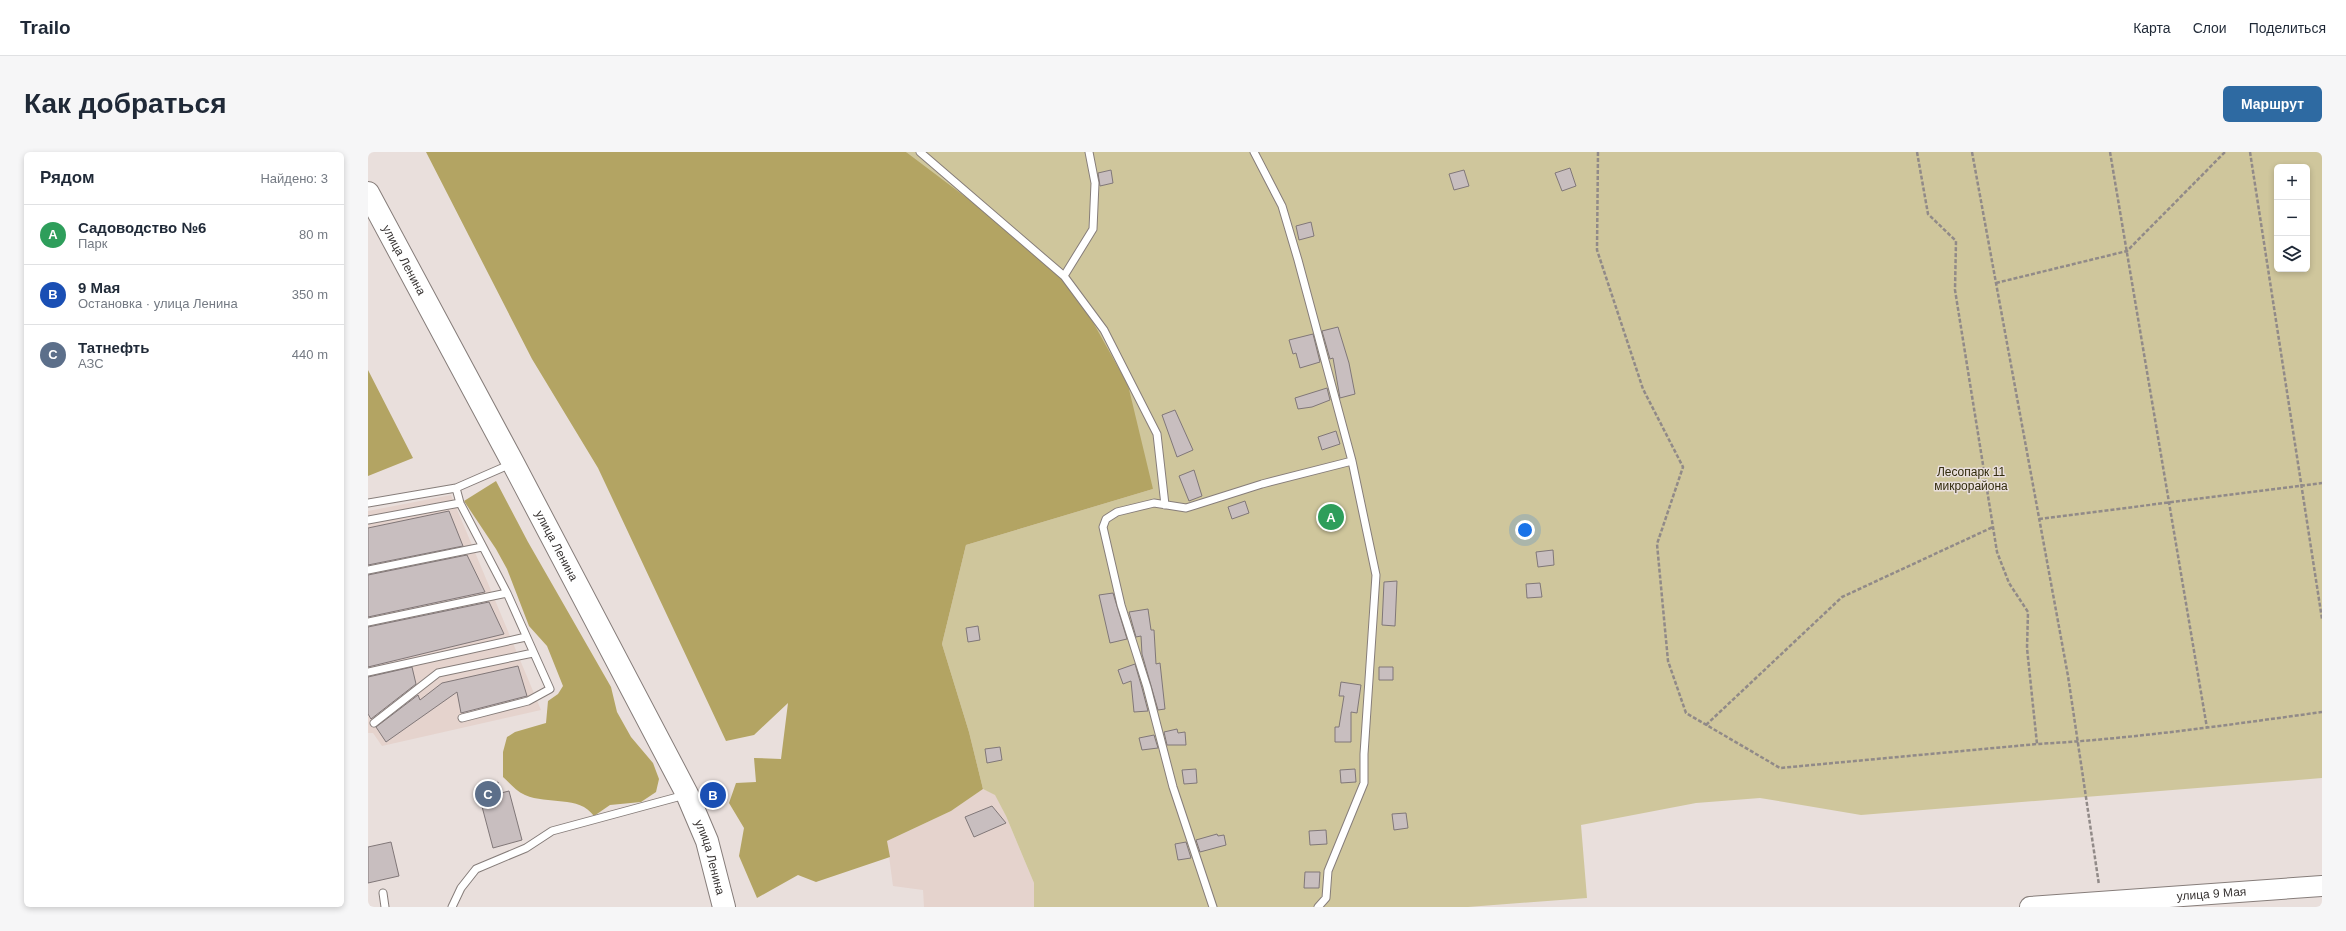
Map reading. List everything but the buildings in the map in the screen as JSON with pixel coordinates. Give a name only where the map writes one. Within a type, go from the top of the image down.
[{"type":"main road","name":"улица Ленина","points":[[368,193],[513,463],[687,794],[707,841],[723,894],[724,907]]},
{"type":"main road","name":"улица 9 Мая","points":[[2030,907],[2322,886]]},
{"type":"lane","points":[[920,152],[1064,276],[1104,330],[1157,434],[1165,505]]},
{"type":"lane","points":[[1064,276],[1093,229],[1096,183],[1089,152]]},
{"type":"lane","points":[[1254,152],[1282,206],[1298,260],[1352,461],[1376,575],[1364,754],[1364,783],[1328,871],[1326,898],[1318,907]]},
{"type":"lane","points":[[1213,907],[1172,787],[1147,687],[1121,605],[1103,527],[1106,519],[1117,512],[1154,503],[1186,508],[1262,484],[1352,461]]},
{"type":"lane","points":[[368,503],[456,488],[513,463]]},
{"type":"lane","points":[[456,488],[460,503],[507,593],[550,689],[528,701],[462,718]]},
{"type":"lane","points":[[368,520],[460,503]]},
{"type":"lane","points":[[368,570],[482,547]]},
{"type":"lane","points":[[368,622],[507,593]]},
{"type":"lane","points":[[368,672],[526,637]]},
{"type":"lane","points":[[374,723],[438,673],[533,652]]},
{"type":"lane","points":[[452,907],[461,888],[476,869],[526,848],[552,831],[687,794]]},
{"type":"lane","points":[[383,893],[385,907]]},
{"type":"path","points":[[1598,152],[1597,250],[1644,389],[1683,467],[1657,544],[1668,661],[1686,713],[1780,768],[2037,744],[2078,742],[2207,728],[2322,712]]},
{"type":"path","points":[[1917,152],[1928,214],[1956,241],[1955,290],[1996,552],[2006,577],[2028,612],[2026,648],[2037,744]]},
{"type":"path","points":[[1972,152],[2078,742],[2102,901]]},
{"type":"path","points":[[2110,152],[2207,728]]},
{"type":"path","points":[[1996,283],[2127,251],[2225,152]]},
{"type":"path","points":[[2250,152],[2322,618]]},
{"type":"path","points":[[2039,519],[2322,483]]},
{"type":"path","points":[[1706,725],[1842,597],[1993,527]]},
{"type":"shaded area","points":[[426,152],[906,152],[1065,272],[1128,385],[1153,489],[966,545],[942,644],[969,732],[983,789],[951,811],[887,841],[890,857],[816,882],[798,875],[757,898],[739,856],[744,828],[729,803],[736,783],[756,782],[754,758],[781,759],[788,703],[754,735],[726,741],[598,468],[532,359]]},
{"type":"shaded area","points":[[368,370],[413,458],[368,476]]},
{"type":"shaded area","points":[[496,481],[528,542],[611,687],[617,712],[631,737],[653,763],[659,779],[656,792],[641,802],[610,805],[594,816],[588,809],[580,805],[562,801],[543,800],[525,795],[503,777],[503,752],[507,737],[515,732],[546,723],[548,701],[558,694],[563,686],[547,646],[529,626],[507,569],[496,549],[464,501]]},
{"type":"shaded area","points":[[451,495],[541,710],[382,746],[373,733],[368,733],[368,511]]},
{"type":"shaded area","points":[[983,789],[995,794],[1006,816],[1034,883],[1034,907],[924,907],[923,890],[893,886],[887,841],[951,811]]},
{"type":"green space","name":"Лесопарк 11 микрорайона","points":[[906,152],[2322,152],[2322,778],[1861,815],[1760,798],[1696,803],[1581,825],[1587,898],[1468,907],[1034,907],[1034,883],[1006,816],[995,795],[983,789],[969,732],[942,644],[966,545],[1153,489]]},
{"type":"place","name":"Садоводство №6","points":[[1331,517]]},
{"type":"place","name":"Татнефть","points":[[488,794]]},
{"type":"place","name":"9 Мая","points":[[713,795]]}]
